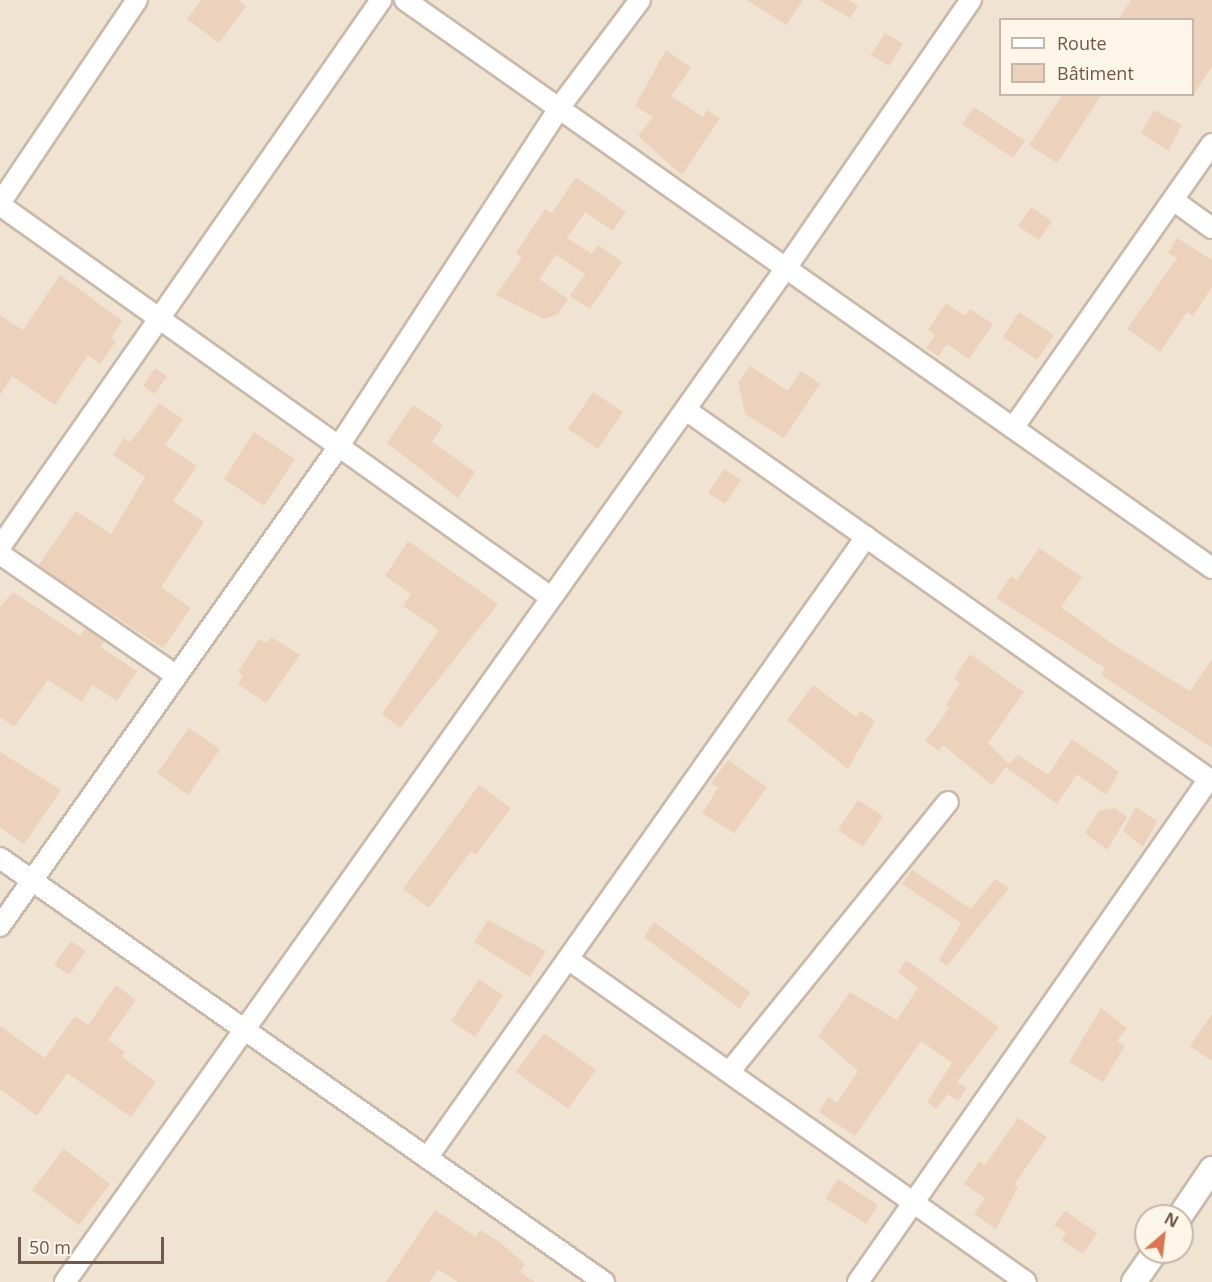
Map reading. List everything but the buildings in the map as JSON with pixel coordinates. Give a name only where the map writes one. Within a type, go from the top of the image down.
[{"type":"street","points":[[137,0],[0,204],[337,449],[549,596]]},
{"type":"street","points":[[0,547],[381,0]]},
{"type":"street","points":[[405,0],[1212,568]]},
{"type":"street","points":[[0,926],[174,674],[337,449],[559,108],[640,0]]},
{"type":"street","points":[[64,1282],[549,596],[686,410],[971,0]]},
{"type":"street","points":[[1013,428],[1212,144]]},
{"type":"street","points":[[1173,200],[1212,228]]},
{"type":"street","points":[[686,410],[1210,780],[858,1282]]},
{"type":"street","points":[[427,1158],[866,537]]},
{"type":"street","points":[[0,554],[174,674]]},
{"type":"street","points":[[730,1071],[948,802]]},
{"type":"street","points":[[0,858],[604,1282]]},
{"type":"street","points":[[568,959],[730,1071],[1026,1282]]},
{"type":"street","points":[[1188,1204],[1212,1169]]},
{"type":"street","points":[[1134,1282],[1147,1264]]},
{"type":"shaded area","points":[[0,0],[1212,0],[1212,1282],[0,1282]]}]
